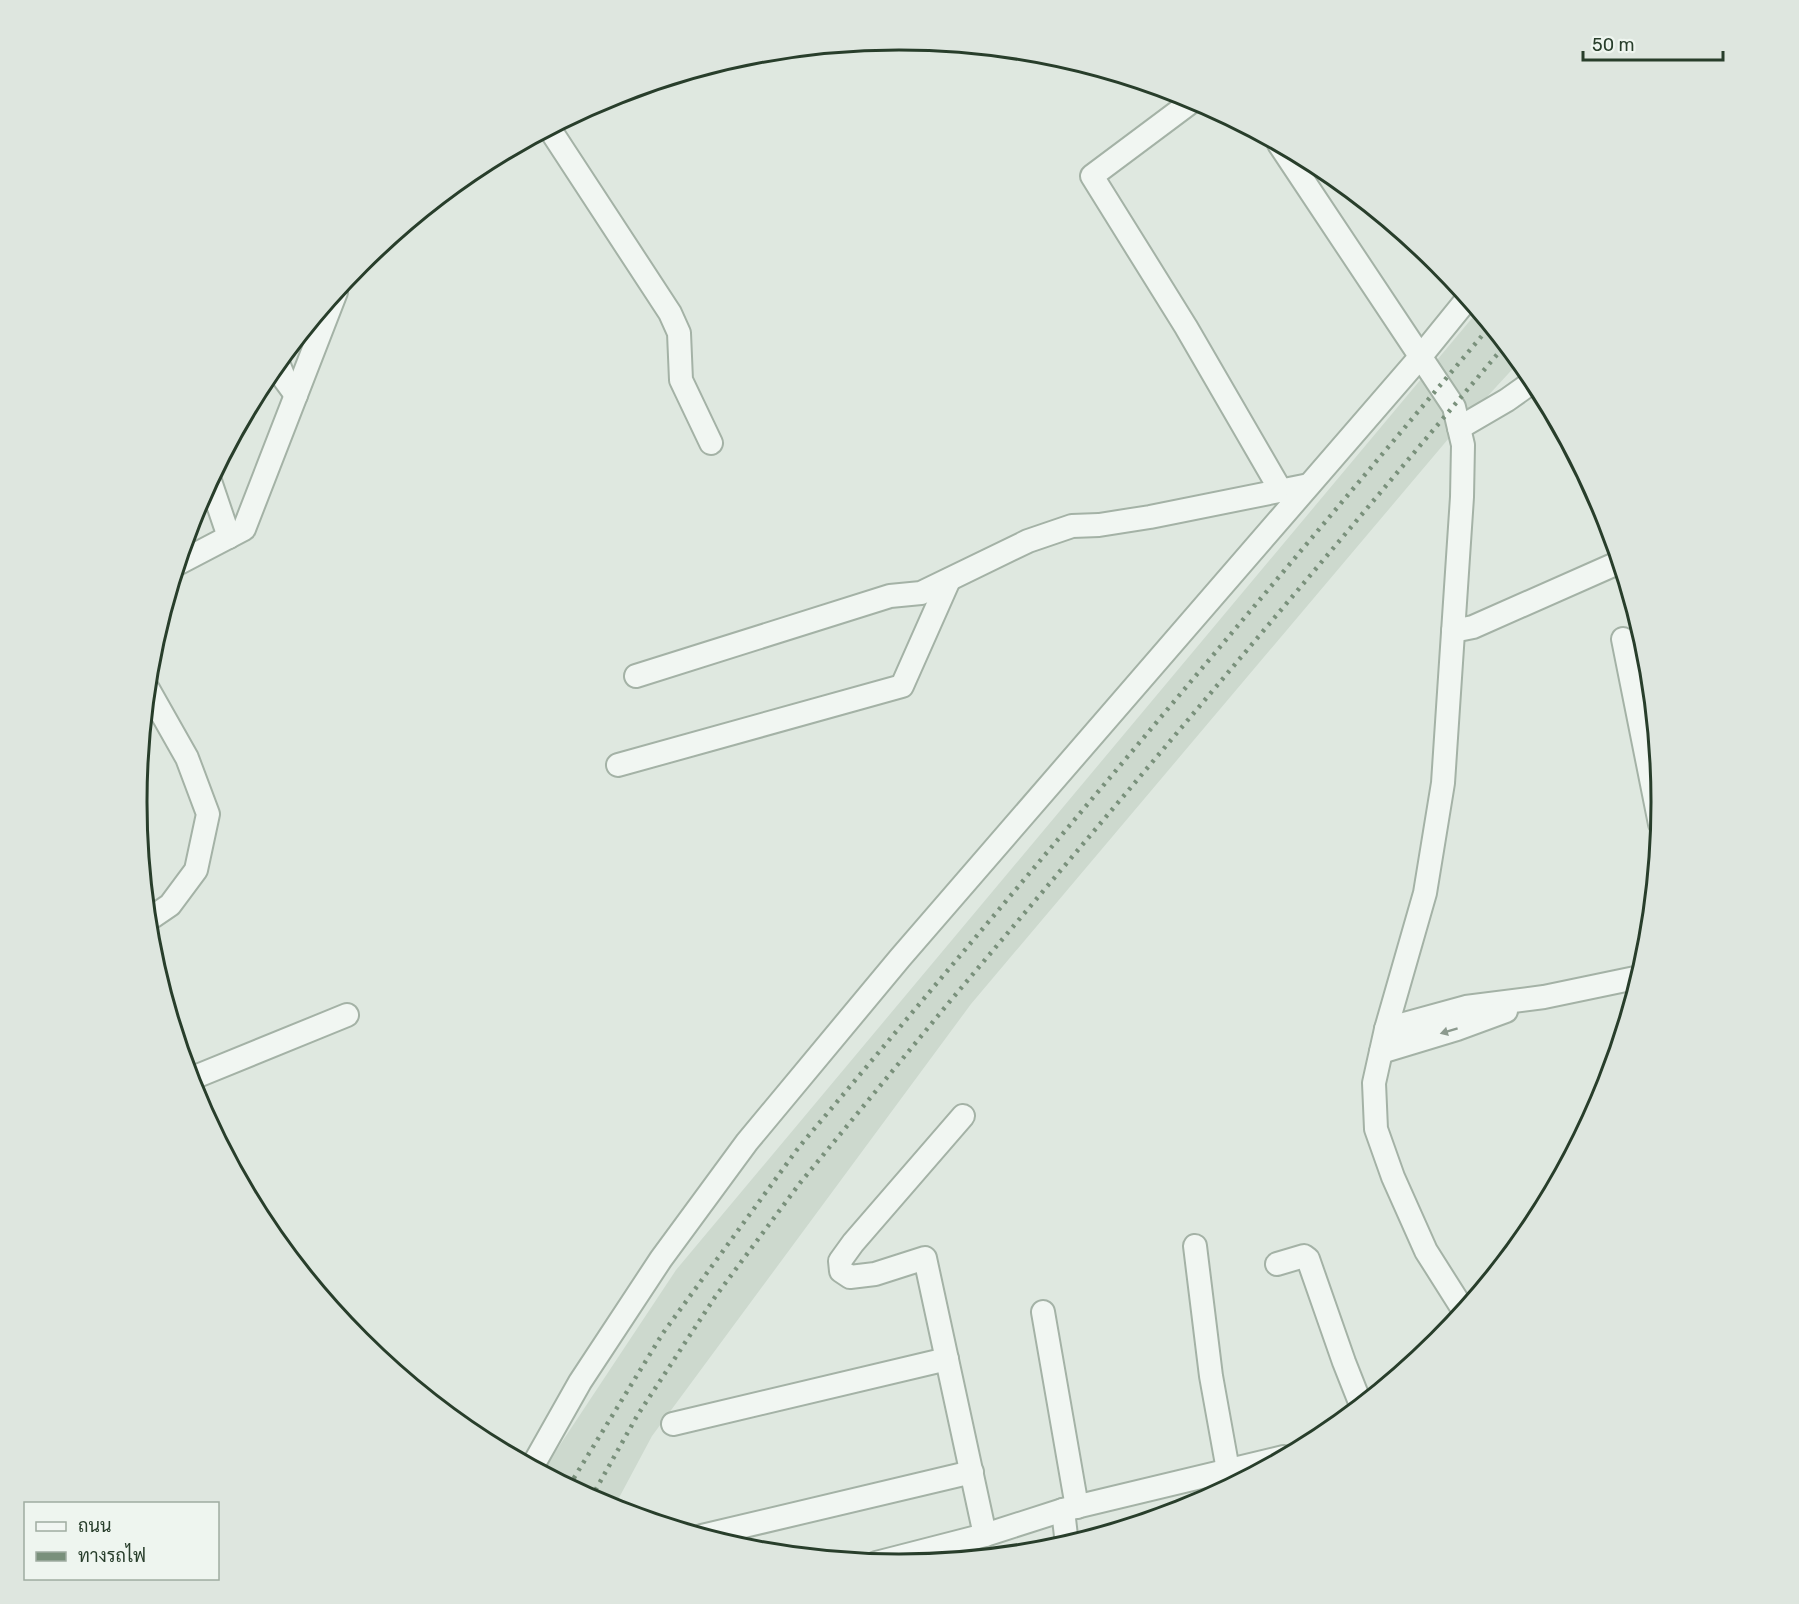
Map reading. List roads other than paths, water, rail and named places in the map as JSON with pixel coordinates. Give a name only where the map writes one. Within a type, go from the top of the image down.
[{"type":"street","points":[[1185,106],[1092,176],[1186,327],[1281,491]]},
{"type":"street","points":[[553,134],[670,313],[679,333],[681,380],[711,443]]},
{"type":"street","points":[[1288,157],[1454,408],[1463,445],[1462,497],[1443,783],[1425,893],[1386,1029],[1374,1083],[1376,1129],[1393,1176],[1426,1251],[1460,1304]]},
{"type":"street","points":[[536,1461],[580,1382],[661,1259],[747,1142],[900,958],[1421,356],[1463,304]]},
{"type":"street","points":[[188,558],[244,530],[327,314]]},
{"type":"street","points":[[282,373],[296,395]]},
{"type":"street","points":[[1458,428],[1526,386]]},
{"type":"street","points":[[636,676],[890,596],[921,593],[1028,541],[1072,526],[1099,525],[1150,517],[1309,485]]},
{"type":"street","points":[[214,493],[229,537]]},
{"type":"street","points":[[1453,631],[1473,627],[1613,565]]},
{"type":"street","points":[[618,765],[902,686],[950,580]]},
{"type":"street","points":[[1623,639],[1648,730]]},
{"type":"street","points":[[154,699],[188,758],[208,814],[196,870],[170,905],[155,915]]},
{"type":"street","points":[[1386,1029],[1466,1007],[1544,997],[1631,979]]},
{"type":"street","points":[[1381,1052],[1457,1029],[1544,997]]},
{"type":"street","points":[[199,1075],[347,1015]]},
{"type":"street","points":[[963,1116],[852,1244],[840,1261],[841,1271],[850,1277],[875,1274],[925,1258],[985,1535]]},
{"type":"street","points":[[1195,1246],[1211,1376],[1228,1470]]},
{"type":"street","points":[[1277,1264],[1304,1256],[1308,1259],[1358,1399]]},
{"type":"street","points":[[1043,1312],[1070,1508],[1068,1535]]},
{"type":"street","points":[[673,1424],[947,1359]]},
{"type":"street","points":[[944,1553],[985,1535],[1070,1508],[1259,1463]]},
{"type":"street","points":[[718,1532],[972,1472]]},
{"type":"railway","points":[[573,1480],[663,1333],[799,1147],[1486,331]]},
{"type":"railway","points":[[596,1490],[637,1416],[715,1297],[800,1183],[951,1000],[1501,350]]}]
